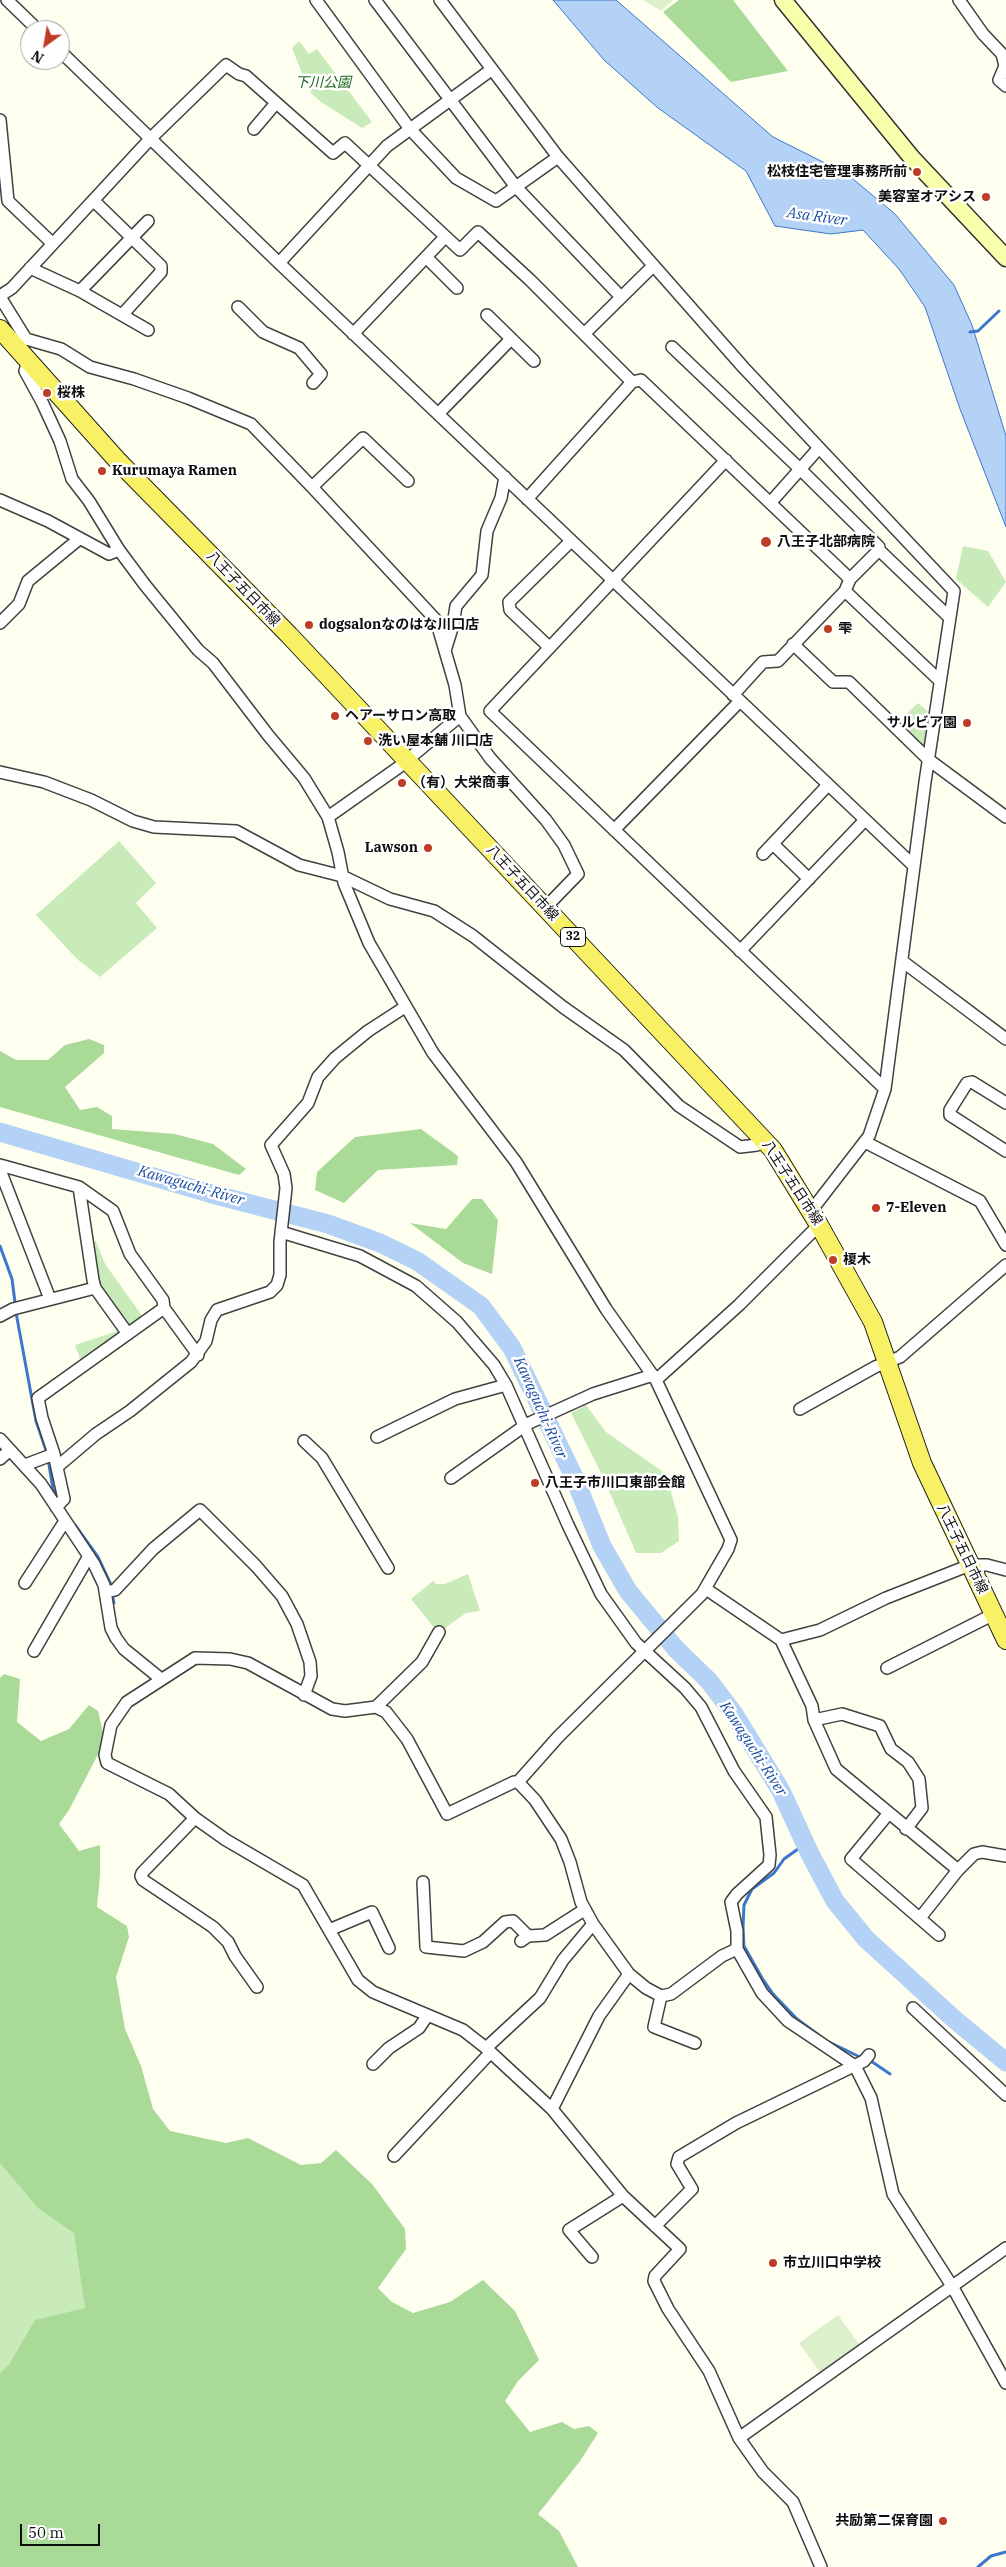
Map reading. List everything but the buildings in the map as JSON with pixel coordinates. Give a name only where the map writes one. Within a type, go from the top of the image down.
[{"type":"main road","name":"八王子五日市線","points":[[0,329],[20,342],[28,360],[117,460],[251,596],[686,1059],[764,1139],[782,1162],[873,1322],[922,1463],[1006,1640]]},
{"type":"street","points":[[7,0],[28,20]]},
{"type":"street","points":[[316,0],[410,129],[456,178],[496,201],[558,157]]},
{"type":"street","points":[[375,0],[516,187],[621,297]]},
{"type":"street","points":[[440,0],[558,157],[818,450],[954,591],[914,866],[885,1089],[877,1118],[865,1142],[815,1218],[739,1305],[654,1377],[593,1394],[525,1425],[451,1478]]},
{"type":"street","points":[[783,0],[912,158],[1006,258]]},
{"type":"street","points":[[959,0],[983,34],[1002,54],[1005,66],[999,80],[1006,86]]},
{"type":"street","points":[[70,61],[353,334],[914,866]]},
{"type":"street","points":[[546,908],[578,874],[555,832],[490,758],[460,716],[455,685],[436,620],[251,424],[188,398],[134,379],[90,367],[61,349],[20,342],[0,296],[6,294],[151,138],[226,65],[239,74],[246,76],[333,153],[345,143],[460,250],[478,232],[632,382]]},
{"type":"street","points":[[279,263],[388,146],[491,70]]},
{"type":"street","points":[[254,129],[276,103]]},
{"type":"street","points":[[0,120],[8,200],[52,243]]},
{"type":"street","points":[[94,200],[161,266],[161,272],[122,315]]},
{"type":"street","points":[[80,291],[148,221]]},
{"type":"street","points":[[353,334],[445,237]]},
{"type":"street","points":[[426,258],[457,288]]},
{"type":"street","points":[[584,334],[653,266]]},
{"type":"street","points":[[30,268],[80,291],[148,330]]},
{"type":"street","points":[[238,307],[263,332],[299,348],[321,374],[313,383]]},
{"type":"street","points":[[487,314],[534,361]]},
{"type":"street","points":[[438,414],[511,339]]},
{"type":"street","points":[[672,347],[800,469],[879,547],[879,550],[949,617]]},
{"type":"street","points":[[28,360],[25,371],[60,441],[72,479],[89,501],[119,550],[198,650],[213,662],[304,778],[328,817],[338,852],[342,876],[369,943],[439,1062],[487,1121],[525,1175],[606,1309],[654,1377],[731,1540],[728,1550],[706,1589],[558,1737],[518,1782],[514,1782],[447,1814],[407,1739],[386,1712],[376,1707],[339,1711],[248,1663],[230,1659],[195,1658],[127,1702],[116,1715],[109,1732],[105,1755],[107,1762],[169,1794],[195,1818],[226,1840],[303,1886],[358,1980],[373,1992],[463,2030],[488,2050],[552,2109],[623,2196],[680,2249],[655,2276],[654,2281],[668,2309],[709,2371],[739,2438],[763,2472],[792,2502],[821,2567]]},
{"type":"street","points":[[527,499],[632,382],[642,380],[850,580]]},
{"type":"street","points":[[312,487],[363,438],[408,481]]},
{"type":"street","points":[[771,502],[818,450]]},
{"type":"street","points":[[726,460],[490,711],[885,1089]]},
{"type":"street","points":[[445,652],[453,625],[456,606],[482,576],[487,530],[501,498],[504,477]]},
{"type":"street","points":[[0,500],[48,521],[109,554],[119,550]]},
{"type":"street","points":[[0,623],[19,604],[28,582],[80,538]]},
{"type":"street","points":[[549,647],[510,610],[509,602],[572,541]]},
{"type":"street","points":[[614,830],[736,698],[763,662],[778,661],[845,592],[850,580],[879,550]]},
{"type":"street","points":[[845,592],[940,681]]},
{"type":"street","points":[[793,644],[833,682],[848,682],[929,760],[1006,817]]},
{"type":"street","points":[[328,817],[407,761],[460,716]]},
{"type":"street","points":[[0,772],[44,782],[91,800],[133,821],[154,828],[175,830],[225,829],[236,831],[299,865],[342,876],[390,899],[434,911],[473,936],[624,1050],[679,1106],[740,1146],[758,1145],[764,1139]]},
{"type":"street","points":[[763,854],[828,785]]},
{"type":"street","points":[[740,951],[865,820]]},
{"type":"street","points":[[773,844],[809,879]]},
{"type":"street","points":[[902,961],[1005,1036]]},
{"type":"street","points":[[57,1467],[96,1434],[130,1411],[171,1379],[198,1355],[206,1341],[211,1320],[217,1310],[270,1292],[277,1285],[280,1275],[281,1231],[286,1192],[284,1174],[271,1144],[308,1103],[318,1077],[335,1058],[368,1031],[405,1007]]},
{"type":"street","points":[[1005,1100],[972,1082],[967,1083],[950,1110],[950,1115],[1006,1151]]},
{"type":"street","points":[[865,1142],[980,1201],[1006,1245]]},
{"type":"street","points":[[0,1165],[79,1187],[113,1211],[130,1254],[163,1300],[164,1308],[198,1355]]},
{"type":"street","points":[[0,1170],[50,1299]]},
{"type":"street","points":[[79,1187],[95,1288],[128,1334]]},
{"type":"street","points":[[281,1231],[360,1256],[416,1286],[444,1309],[468,1333],[494,1365],[525,1425],[593,1580],[610,1608],[636,1643],[648,1648],[702,1707],[734,1772],[763,1812],[768,1823],[769,1866],[731,1902],[738,1940],[737,1950],[762,1993],[782,2015],[806,2034],[862,2061]]},
{"type":"street","points":[[800,1409],[900,1357],[1006,1266]]},
{"type":"street","points":[[0,1316],[16,1308],[95,1288]]},
{"type":"street","points":[[56,1507],[64,1499],[57,1467],[50,1456],[38,1398],[164,1308]]},
{"type":"street","points":[[377,1437],[455,1399],[506,1385]]},
{"type":"street","points":[[0,1439],[26,1465],[56,1507],[110,1591],[111,1628],[116,1638],[124,1649],[161,1679]]},
{"type":"street","points":[[304,1441],[322,1458],[388,1568]]},
{"type":"street","points":[[0,1459],[10,1450]]},
{"type":"street","points":[[26,1465],[50,1456]]},
{"type":"street","points":[[110,1591],[153,1549],[200,1510],[256,1566],[282,1596],[297,1624],[310,1662],[312,1676],[304,1694]]},
{"type":"street","points":[[25,1583],[65,1521]]},
{"type":"street","points":[[34,1651],[88,1556]]},
{"type":"street","points":[[781,1640],[820,1630],[886,1598],[970,1565],[987,1565],[1006,1570]]},
{"type":"street","points":[[706,1589],[781,1640],[812,1706],[814,1720],[836,1769],[906,1829],[958,1870]]},
{"type":"street","points":[[887,1668],[994,1614]]},
{"type":"street","points":[[376,1707],[422,1662],[439,1632]]},
{"type":"street","points":[[814,1720],[842,1714],[880,1726],[891,1749],[908,1762],[920,1779],[922,1808],[906,1829]]},
{"type":"street","points":[[518,1782],[535,1800],[561,1839],[584,1910],[629,1974],[646,1988],[661,1996],[671,1994],[722,1956],[737,1950]]},
{"type":"street","points":[[889,1813],[851,1859],[940,1935]]},
{"type":"street","points":[[195,1818],[141,1876],[143,1880],[218,1932],[228,1942],[235,1956],[257,1987]]},
{"type":"street","points":[[920,1918],[958,1870],[974,1854],[982,1852],[1006,1856]]},
{"type":"street","points":[[423,1882],[426,1947],[464,1951],[483,1942],[505,1922],[513,1922],[525,1938],[545,1935],[584,1910]]},
{"type":"street","points":[[329,1930],[372,1912],[389,1948]]},
{"type":"street","points":[[394,2156],[488,2050],[540,1998],[563,1960],[593,1924]]},
{"type":"street","points":[[552,2109],[599,2016],[629,1974]]},
{"type":"street","points":[[661,1996],[654,2027],[695,2043]]},
{"type":"street","points":[[913,2008],[1006,2095]]},
{"type":"street","points":[[373,2064],[390,2048],[419,2028],[427,2016]]},
{"type":"street","points":[[655,2226],[692,2189],[677,2164],[679,2157],[736,2122],[862,2061]]},
{"type":"street","points":[[862,2061],[893,2194],[952,2286],[1006,2383]]},
{"type":"street","points":[[592,2256],[569,2230],[623,2196]]},
{"type":"street","points":[[739,2438],[1006,2248]]},
{"type":"green space","points":[[643,0],[673,0],[661,11]]},
{"type":"green space","points":[[679,0],[733,0],[788,71],[731,82],[663,12]]},
{"type":"green space","name":"下川公園","points":[[299,41],[309,54],[317,49],[372,122],[362,128],[321,102],[312,94],[292,48]]},
{"type":"green space","points":[[963,546],[988,551],[1006,582],[988,607],[956,579]]},
{"type":"green space","points":[[918,703],[935,718],[929,760],[897,729],[902,725],[899,721]]},
{"type":"green space","points":[[119,841],[156,883],[136,903],[157,928],[100,977],[77,959],[36,915]]},
{"type":"green space","points":[[89,1039],[104,1045],[104,1053],[65,1087],[80,1110],[97,1107],[112,1116],[112,1129],[175,1134],[213,1144],[246,1169],[239,1175],[0,1107],[0,1051],[16,1060],[48,1060],[65,1045]]},
{"type":"green space","points":[[421,1129],[458,1156],[457,1165],[378,1170],[344,1203],[315,1190],[317,1172],[355,1137]]},
{"type":"green space","points":[[472,1199],[482,1199],[498,1220],[492,1274],[463,1263],[410,1223],[446,1229]]},
{"type":"green space","points":[[96,1241],[105,1264],[146,1321],[83,1367],[75,1345],[124,1329],[95,1288],[86,1243]]},
{"type":"green space","points":[[586,1405],[606,1432],[666,1474],[678,1517],[679,1541],[661,1553],[636,1553],[604,1479],[571,1413]]},
{"type":"green space","points":[[468,1574],[480,1611],[466,1613],[441,1631],[436,1630],[411,1599],[433,1581],[436,1584],[445,1584]]},
{"type":"green space","points":[[4,1674],[20,1679],[17,1722],[41,1741],[69,1729],[89,1705],[98,1711],[105,1741],[69,1810],[59,1824],[79,1851],[100,1845],[97,1907],[127,1926],[129,1937],[116,1977],[125,2029],[141,2066],[153,2109],[170,2131],[226,2143],[248,2138],[301,2165],[321,2163],[336,2150],[372,2184],[405,2229],[406,2249],[378,2288],[392,2302],[413,2313],[450,2302],[483,2280],[515,2311],[539,2360],[518,2381],[505,2401],[530,2432],[562,2422],[574,2429],[589,2426],[598,2433],[580,2461],[538,2514],[559,2531],[578,2567],[0,2567],[0,2373],[9,2365],[35,2320],[85,2308],[74,2233],[38,2208],[0,2163],[0,1678]]},
{"type":"green space","points":[[0,2144],[187,2241],[0,2390]]},
{"type":"green space","points":[[838,2315],[859,2344],[820,2372],[799,2343]]},
{"type":"water","name":"Asa River","points":[[553,0],[616,0],[773,137],[847,174],[895,214],[954,285],[972,325],[1006,436],[1006,527],[960,409],[925,307],[899,269],[863,230],[831,234],[775,226],[746,171],[658,108],[604,60]]},
{"type":"waterway","points":[[970,332],[978,331],[999,311]]},
{"type":"waterway","name":"Kawaguchi-River","points":[[0,1132],[212,1194],[328,1224],[380,1243],[417,1261],[481,1306],[512,1348],[574,1477],[602,1546],[628,1591],[676,1649],[709,1681],[734,1714],[781,1791],[810,1854],[835,1901],[866,1939],[954,2019],[1006,2062]]},
{"type":"waterway","points":[[0,1246],[12,1279],[17,1318],[36,1421],[47,1453]]},
{"type":"waterway","points":[[48,1459],[53,1489],[57,1495]]},
{"type":"waterway","points":[[75,1525],[98,1557],[112,1587]]},
{"type":"waterway","points":[[112,1594],[114,1603]]},
{"type":"waterway","points":[[805,1844],[784,1859],[774,1873],[752,1889],[744,1905],[744,1946],[773,1994],[797,2019],[820,2036]]},
{"type":"waterway","points":[[829,2042],[862,2058]]},
{"type":"waterway","points":[[868,2059],[890,2074]]},
{"type":"waterway","points":[[978,2567],[991,2556],[1006,2552]]},
{"type":"place","name":"松枝住宅管理事務所前","points":[[917,172]]},
{"type":"place","name":"美容室オアシス","points":[[986,197]]},
{"type":"place","name":"桜株","points":[[47,393]]},
{"type":"place","name":"Kurumaya Ramen","points":[[102,471]]},
{"type":"place","name":"八王子北部病院","points":[[766,542]]},
{"type":"place","name":"dogsalonなのはな川口店","points":[[309,625]]},
{"type":"place","name":"雫","points":[[828,629]]},
{"type":"place","name":"ヘアーサロン高取","points":[[335,716]]},
{"type":"place","name":"サルビア園","points":[[967,723]]},
{"type":"place","name":"洗い屋本舗 川口店","points":[[368,741]]},
{"type":"place","name":"（有）大栄商事","points":[[402,783]]},
{"type":"place","name":"Lawson","points":[[428,848]]},
{"type":"place","name":"7-Eleven","points":[[876,1208]]},
{"type":"place","name":"榎木","points":[[833,1260]]},
{"type":"place","name":"八王子市川口東部会館","points":[[535,1483]]},
{"type":"place","name":"市立川口中学校","points":[[773,2263]]},
{"type":"place","name":"共励第二保育園","points":[[943,2521]]}]
